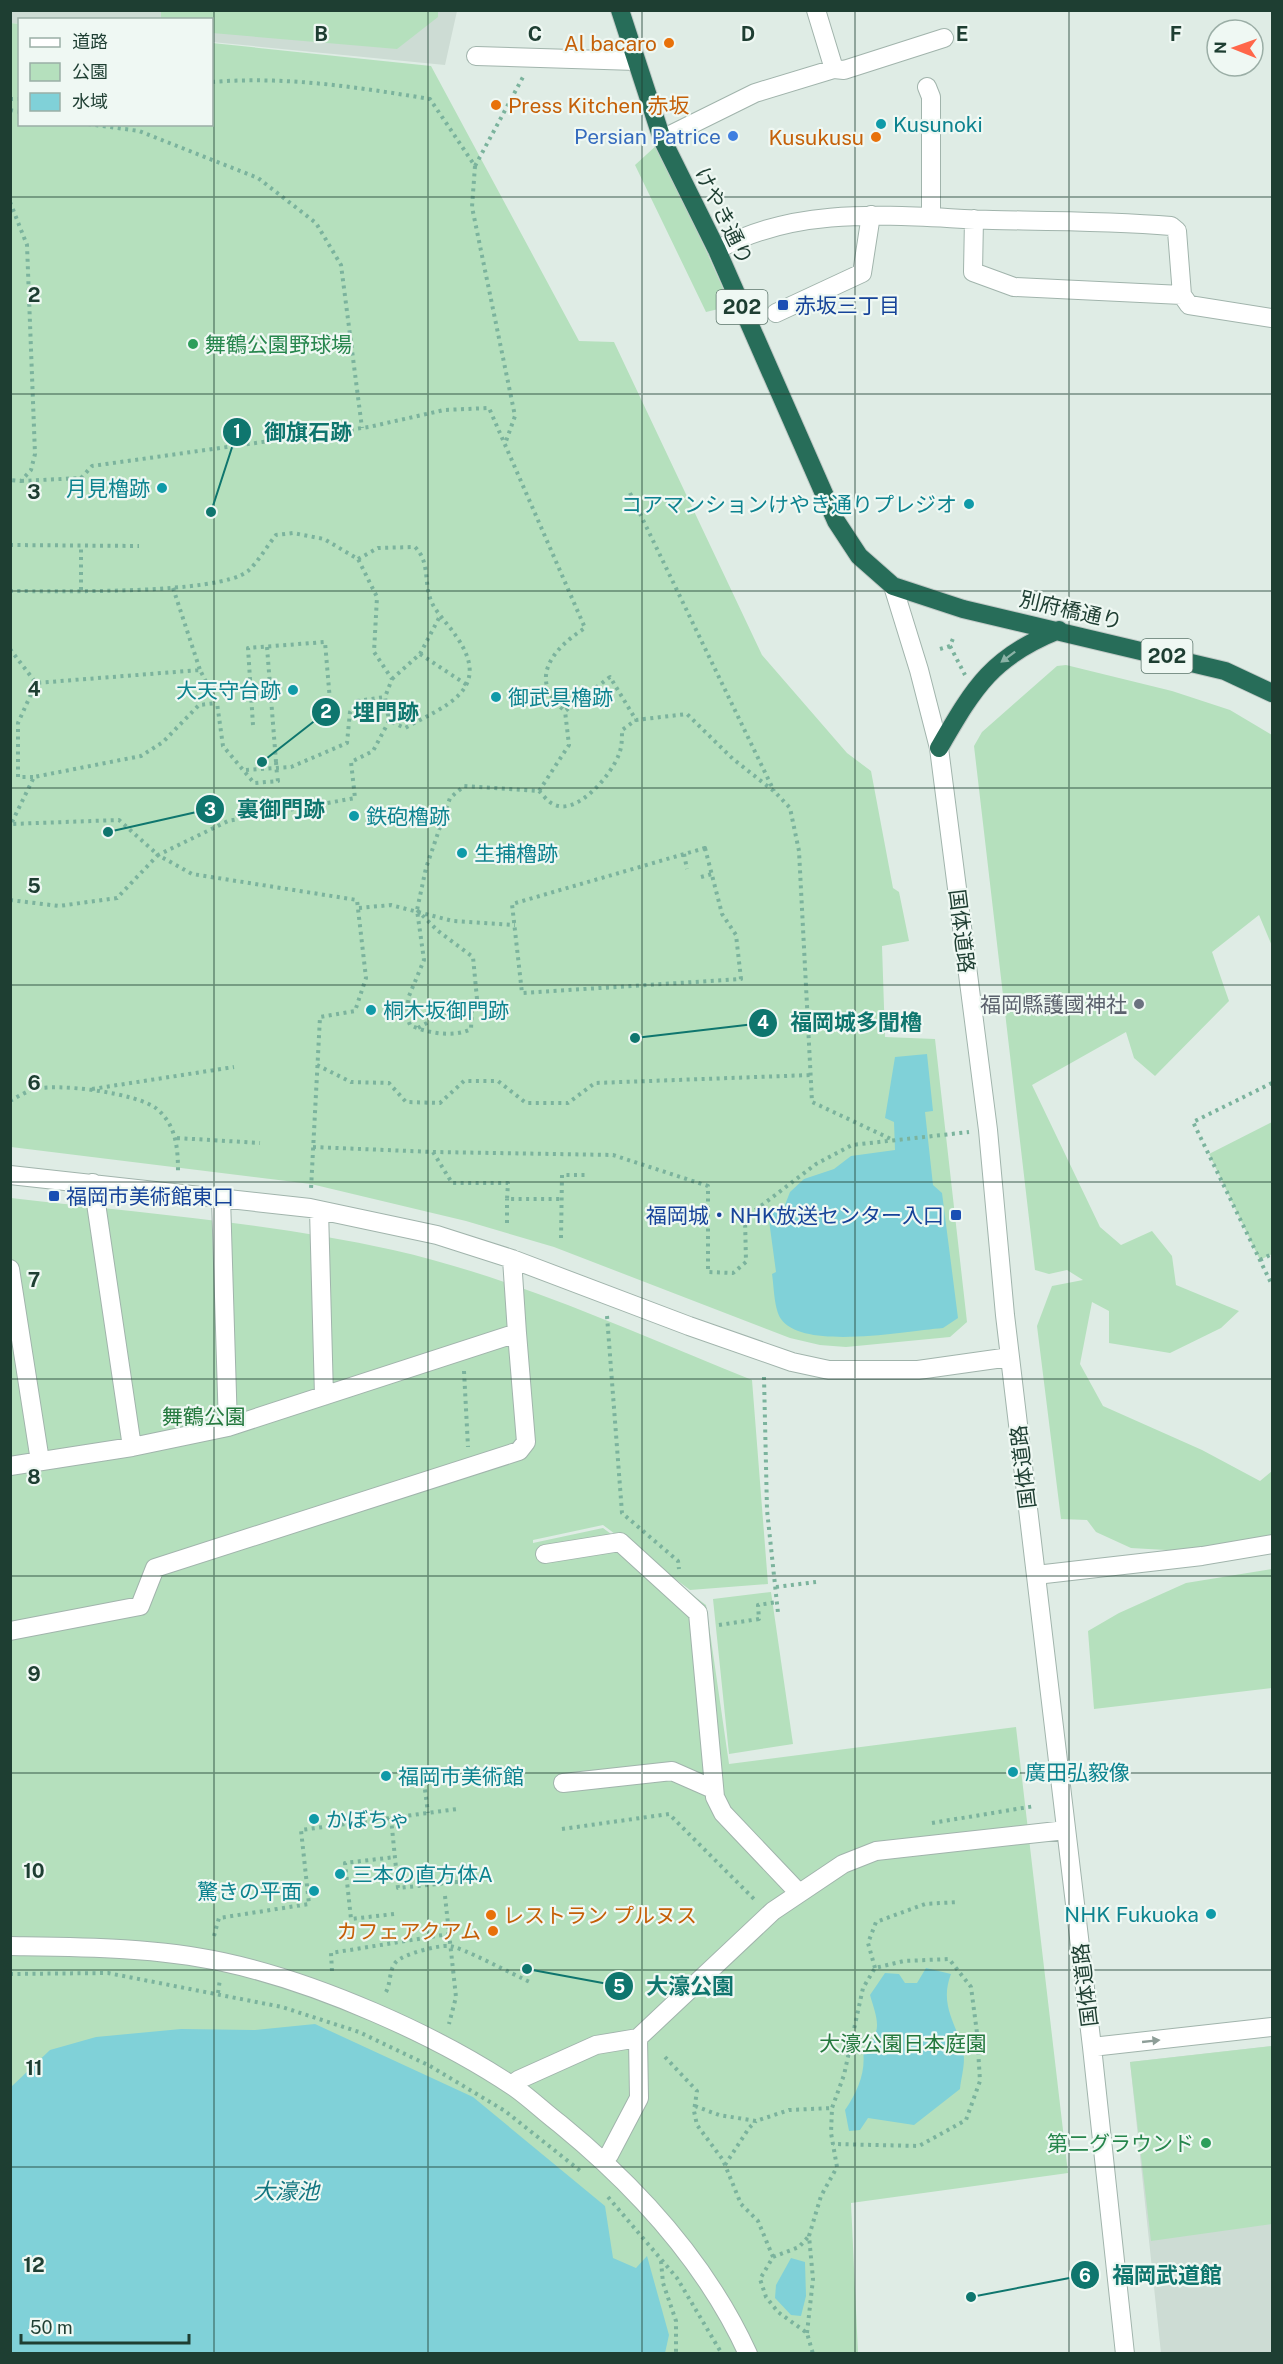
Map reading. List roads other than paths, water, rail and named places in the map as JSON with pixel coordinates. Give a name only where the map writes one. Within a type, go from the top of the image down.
[{"type":"highway","name":"けやき通り","points":[[620,10],[662,139],[717,250],[836,521],[859,556],[893,586]]},
{"type":"highway","name":"別府橋通り","points":[[893,586],[963,609],[1225,671],[1272,693]]},
{"type":"highway","points":[[939,748],[974,690],[1004,659],[1031,641],[1059,630]]},
{"type":"street","points":[[816,10],[834,69]]},
{"type":"street","points":[[662,139],[755,93],[834,69],[844,70],[944,39]]},
{"type":"street","points":[[476,56],[636,61]]},
{"type":"street","points":[[927,87],[931,97],[931,216]]},
{"type":"street","points":[[776,313],[862,273],[871,215]]},
{"type":"street","points":[[717,250],[764,228],[801,220],[871,215],[1171,226],[1177,231],[1182,295],[1189,305],[1272,318]]},
{"type":"street","points":[[974,219],[973,272],[1014,287],[1182,295]]},
{"type":"street","name":"国体道路","points":[[893,586],[916,660],[939,748],[988,1130],[1010,1358],[1092,2047],[1125,2354]]},
{"type":"street","points":[[10,1175],[315,1209],[437,1235],[512,1259],[792,1362],[829,1370],[918,1370],[1010,1358]]},
{"type":"street","points":[[93,1183],[132,1447]]},
{"type":"street","points":[[221,1198],[228,1427]]},
{"type":"street","points":[[315,1209],[324,1396]]},
{"type":"street","points":[[10,1631],[140,1606],[155,1568],[519,1450],[526,1442],[512,1259]]},
{"type":"street","points":[[10,1269],[40,1461]]},
{"type":"street","points":[[10,1466],[132,1447],[228,1427],[517,1333]]},
{"type":"street","points":[[545,1554],[620,1542],[692,1608],[713,1789],[723,1813],[798,1893]]},
{"type":"street","points":[[1036,1575],[1202,1556],[1272,1544]]},
{"type":"street","points":[[563,1783],[672,1771],[713,1789]]},
{"type":"street","points":[[518,2080],[596,2045],[638,2038],[773,1911],[843,1864],[876,1851],[1066,1830]]},
{"type":"street","points":[[10,1947],[82,1947],[221,1961],[288,1978],[447,2048],[514,2087],[604,2160],[681,2244],[708,2281],[748,2354]]},
{"type":"street","points":[[1092,2047],[1272,2027]]},
{"type":"street","points":[[609,2155],[639,2098],[638,2038]]},
{"type":"water","points":[[927,1054],[933,1111],[925,1112],[933,1185],[942,1193],[958,1318],[943,1328],[857,1337],[832,1337],[793,1329],[781,1319],[776,1304],[772,1274],[776,1272],[768,1213],[783,1210],[790,1192],[804,1179],[834,1169],[851,1156],[895,1150],[894,1122],[885,1118],[895,1057]]},
{"type":"water","points":[[926,1968],[951,1974],[947,1995],[948,2004],[964,2055],[960,2089],[914,2125],[868,2118],[860,2130],[849,2131],[845,2110],[860,2081],[863,2050],[874,2037],[877,2025],[870,1995],[885,1973],[899,1974],[905,1983],[917,1983]]},
{"type":"water","name":"大濠池","points":[[315,2024],[473,2097],[605,2206],[613,2258],[636,2268],[647,2256],[669,2335],[665,2353],[11,2353],[11,2087],[50,2050],[96,2037],[181,2029],[255,2030]]},
{"type":"water","points":[[791,2258],[805,2262],[806,2296],[801,2316],[791,2315],[775,2298],[776,2285]]},
{"type":"place","name":"Al bacaro","points":[[669,43]]},
{"type":"place","name":"Press Kitchen 赤坂","points":[[496,105]]},
{"type":"place","name":"Kusunoki","points":[[881,124]]},
{"type":"place","name":"Persian Patrice","points":[[733,136]]},
{"type":"place","name":"Kusukusu","points":[[876,137]]},
{"type":"place","name":"赤坂三丁目","points":[[783,305]]},
{"type":"place","name":"舞鶴公園野球場","points":[[193,344]]},
{"type":"place","name":"月見櫓跡","points":[[162,488]]},
{"type":"place","name":"コアマンションけやき通りプレジオ","points":[[969,504]]},
{"type":"place","name":"御旗石跡","points":[[211,512]]},
{"type":"place","name":"大天守台跡","points":[[293,690]]},
{"type":"place","name":"御武具櫓跡","points":[[496,697]]},
{"type":"place","name":"埋門跡","points":[[262,762]]},
{"type":"place","name":"鉄砲櫓跡","points":[[354,816]]},
{"type":"place","name":"裏御門跡","points":[[108,832]]},
{"type":"place","name":"生捕櫓跡","points":[[462,853]]},
{"type":"place","name":"福岡縣護國神社","points":[[1139,1004]]},
{"type":"place","name":"桐木坂御門跡","points":[[371,1010]]},
{"type":"place","name":"福岡城多聞櫓","points":[[635,1038]]},
{"type":"place","name":"福岡市美術館東口","points":[[54,1196]]},
{"type":"place","name":"福岡城・NHK放送センター入口","points":[[956,1215]]},
{"type":"place","name":"廣田弘毅像","points":[[1013,1772]]},
{"type":"place","name":"福岡市美術館","points":[[386,1776]]},
{"type":"place","name":"かぼちゃ","points":[[314,1819]]},
{"type":"place","name":"三本の直方体A","points":[[340,1874]]},
{"type":"place","name":"驚きの平面","points":[[314,1891]]},
{"type":"place","name":"NHK Fukuoka","points":[[1211,1914]]},
{"type":"place","name":"レストラン プルヌス","points":[[491,1915]]},
{"type":"place","name":"カフェアクアム","points":[[493,1931]]},
{"type":"place","name":"大濠公園","points":[[527,1969]]},
{"type":"place","name":"第二グラウンド","points":[[1206,2143]]},
{"type":"place","name":"福岡武道館","points":[[971,2297]]},
{"type":"park label","name":"舞鶴公園","points":[[204,1416]]},
{"type":"park label","name":"大濠公園日本庭園","points":[[903,2043]]}]
